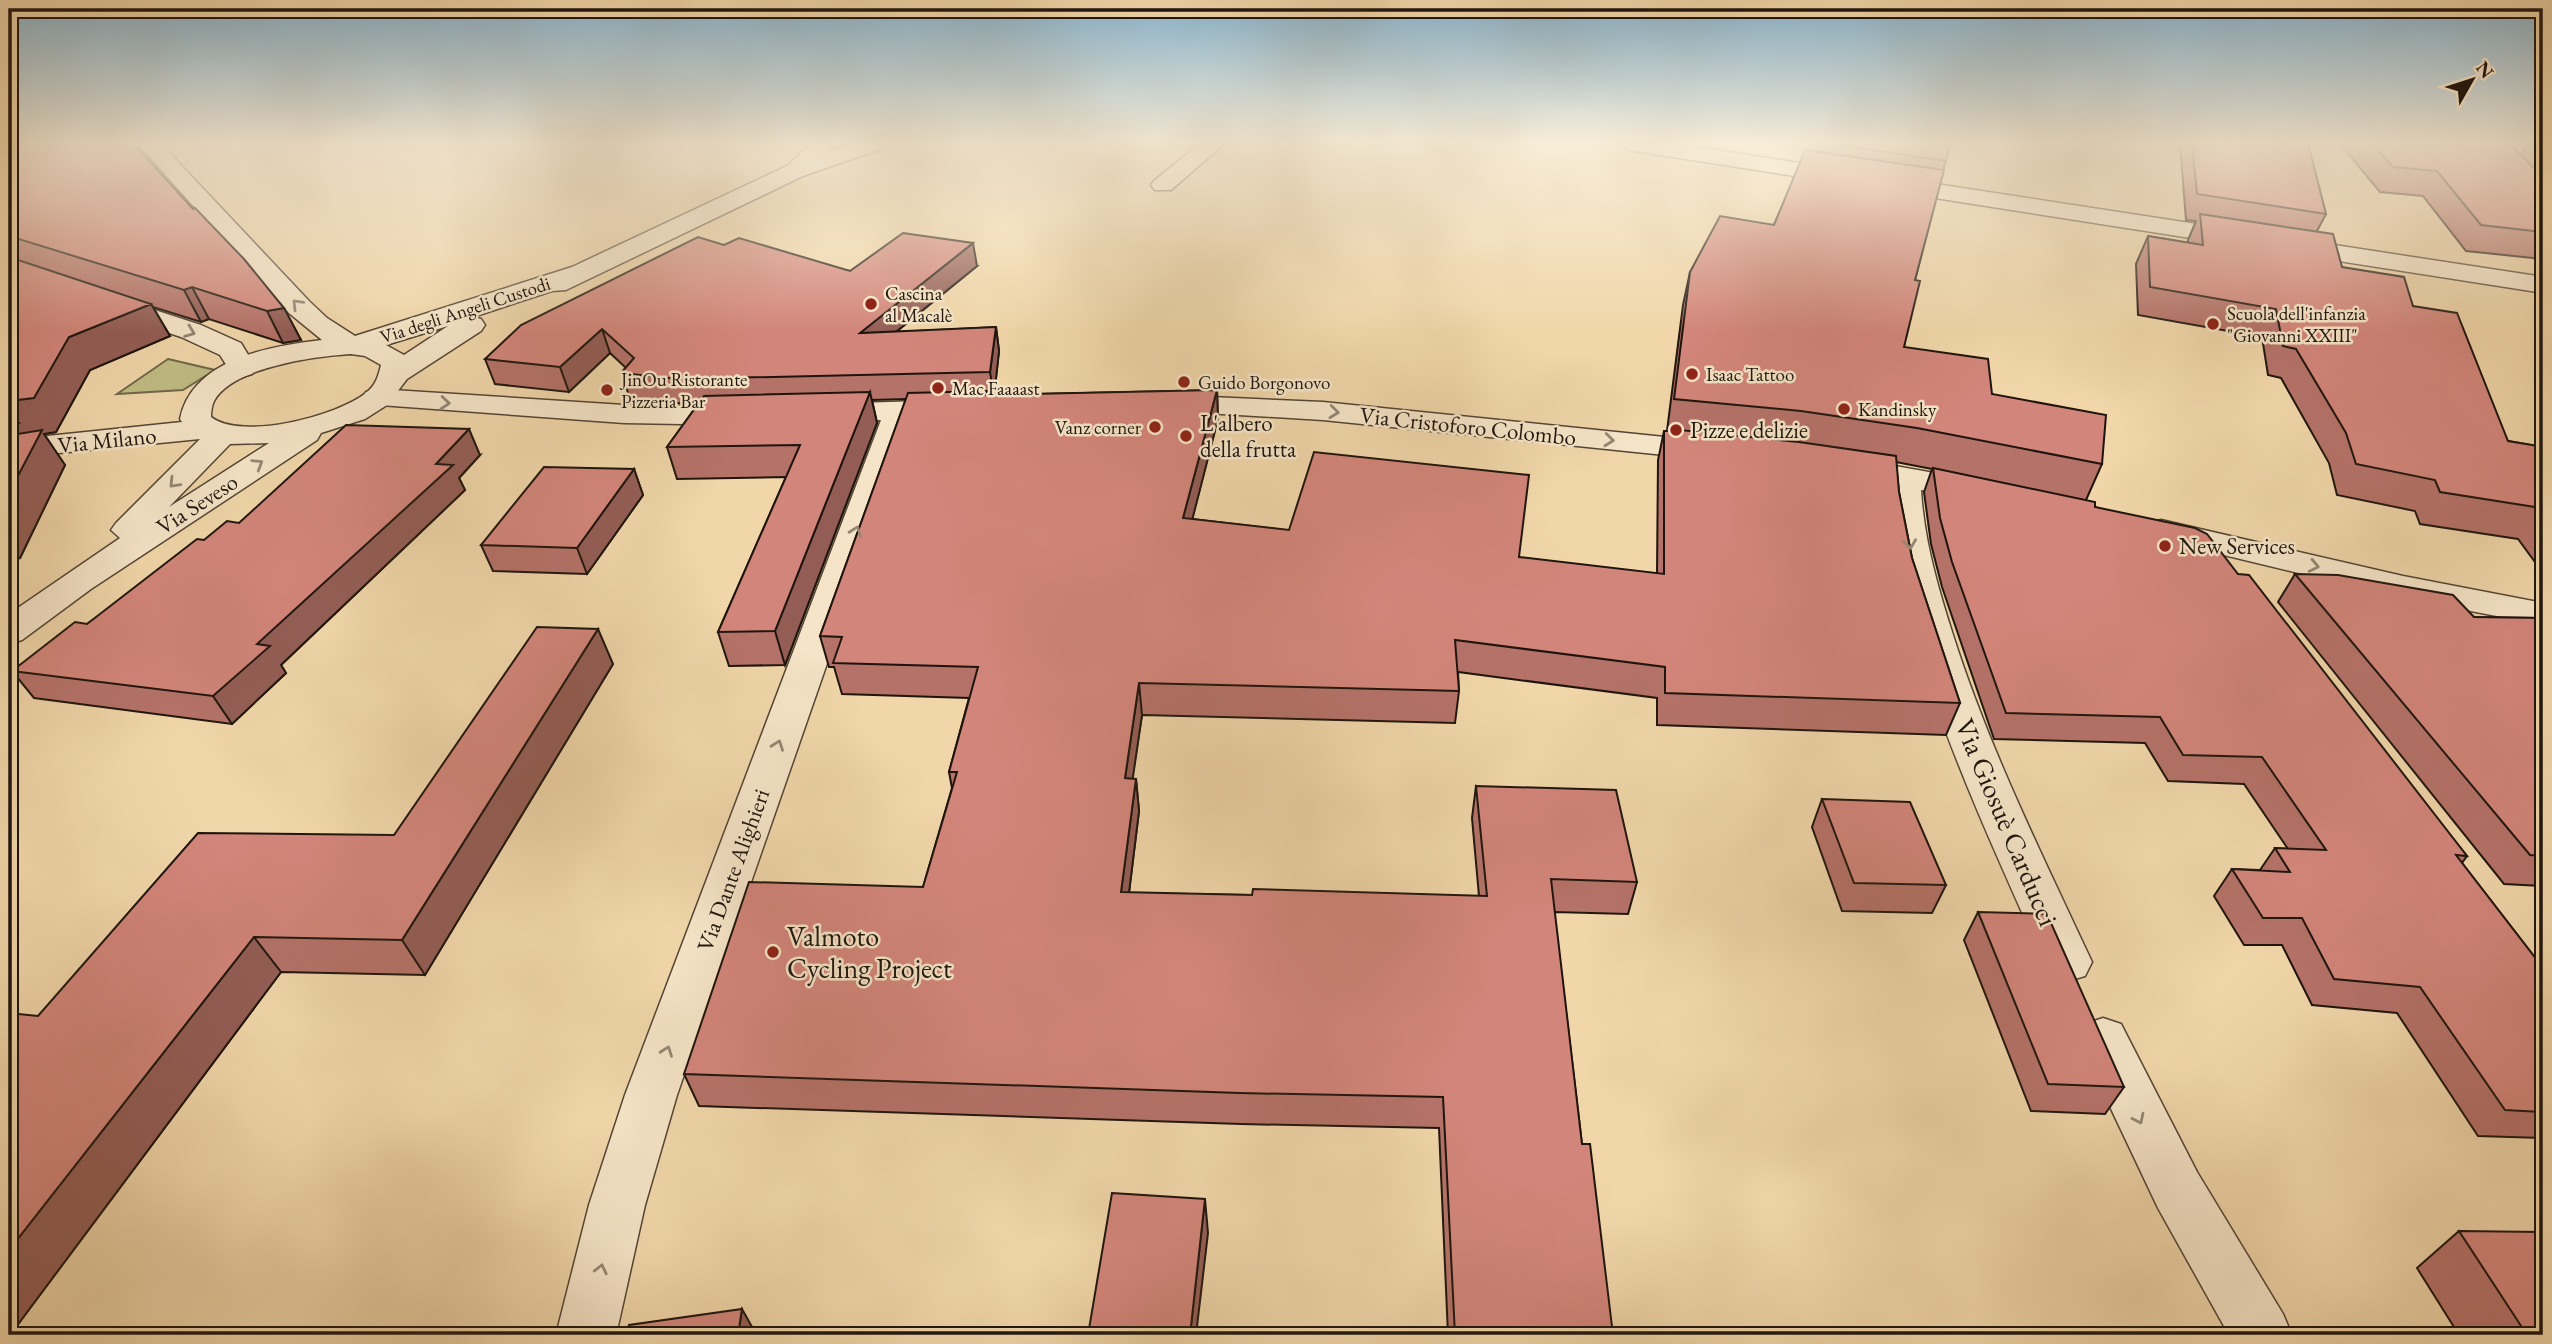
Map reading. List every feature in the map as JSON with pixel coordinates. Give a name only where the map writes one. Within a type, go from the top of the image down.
[{"type":"street","points":[[207,207],[299,307],[317,324],[351,346]]},
{"type":"street","name":"Via degli Angeli Custodi","points":[[316,426],[340,418],[387,386],[452,334],[719,207]]},
{"type":"street","points":[[2038,207],[2543,285]]},
{"type":"street","points":[[9,271],[191,331],[230,349],[242,368]]},
{"type":"street","name":"Via degli Angeli Custodi","points":[[351,346],[427,324],[579,273]]},
{"type":"street","points":[[213,431],[195,419],[194,408],[201,396],[218,381],[242,368],[293,351],[351,346],[372,348],[386,354],[396,363],[387,386],[624,415],[779,415],[980,408]]},
{"type":"street","name":"Via Milano","points":[[9,439],[138,414],[201,396]]},
{"type":"street","name":"Via Cristoforo Colombo","points":[[1135,404],[1227,405],[1323,411],[1744,454]]},
{"type":"street","name":"Via Dante Alighieri","points":[[586,1335],[617,1205],[651,1095],[900,411]]},
{"type":"street","name":"Via Milano","points":[[9,449],[213,431],[250,436],[316,426]]},
{"type":"street","name":"Via Seveso","points":[[9,632],[78,581],[316,426]]},
{"type":"street","name":"Via Seveso","points":[[78,581],[213,431]]},
{"type":"street","points":[[1815,463],[2005,496]]},
{"type":"street","name":"Via Giosuè Carducci","points":[[1904,477],[1908,531],[1917,580],[1975,753],[2150,1141],[2194,1224],[2263,1335]]},
{"type":"street","points":[[2130,523],[2403,587],[2543,614]]},
{"type":"street","points":[[2213,542],[2221,558],[2246,591]]},
{"type":"shaded area","points":[[168,359],[215,370],[183,390],[117,394]]},
{"type":"building","points":[[9,207],[191,207],[244,259],[284,308],[267,311],[192,287],[184,290],[9,236]]},
{"type":"building","points":[[1782,207],[1934,207],[1915,280],[1920,281],[1904,347],[1988,359],[1992,394],[2106,415],[2102,464],[1917,428],[1801,411],[1674,399],[1690,272],[1720,216],[1774,225]]},
{"type":"building","points":[[2279,207],[2324,207],[2326,214]]},
{"type":"building","points":[[2466,207],[2543,207],[2543,232],[2481,225]]},
{"type":"building","points":[[2200,214],[2333,234],[2342,267],[2404,277],[2413,306],[2457,313],[2508,441],[2543,447],[2543,511],[2541,508],[2440,492],[2435,480],[2356,464],[2346,433],[2296,349],[2283,346],[2276,309],[2150,287],[2148,236],[2203,245]]},
{"type":"building","points":[[903,233],[973,243],[860,333],[996,327],[990,372],[679,379],[621,373],[634,358],[602,329],[560,367],[485,359],[521,325],[698,237],[724,245],[739,238],[850,271]]},
{"type":"building","points":[[9,257],[151,304],[69,337],[34,398],[9,401]]},
{"type":"building","points":[[1217,390],[1183,518],[1289,530],[1314,452],[1529,475],[1519,557],[1664,574],[1664,431],[1670,429],[1799,442],[1896,456],[1899,492],[1912,558],[1960,703],[1665,693],[1665,667],[1455,640],[1459,691],[1139,683],[1125,778],[1136,779],[1121,892],[1252,895],[1253,889],[1487,896],[1476,786],[1616,790],[1637,882],[1551,879],[1582,1144],[1590,1144],[1613,1335],[1455,1335],[1443,1097],[1240,1093],[684,1074],[749,882],[923,887],[957,772],[949,772],[978,667],[833,663],[842,637],[820,636],[908,393],[987,391],[986,395]]},
{"type":"building","points":[[870,392],[775,631],[718,632],[800,445],[667,447],[704,396]]},
{"type":"building","points":[[9,423],[19,423],[12,435],[42,430],[9,493]]},
{"type":"building","points":[[346,425],[469,429],[436,464],[453,465],[257,644],[270,646],[213,696],[12,671],[75,622],[87,624],[197,539],[204,540],[227,521],[239,523]]},
{"type":"building","points":[[544,467],[634,469],[577,548],[481,545]]},
{"type":"building","points":[[1933,468],[2095,502],[2095,507],[2195,528],[2207,534],[2238,574],[2249,575],[2467,856],[2456,855],[2543,968],[2543,1112],[2505,1110],[2420,987],[2334,979],[2302,918],[2263,918],[2232,869],[2290,872],[2275,848],[2326,850],[2262,757],[2183,755],[2160,717],[2006,713],[1952,562],[1940,518]]},
{"type":"building","points":[[2295,574],[2338,575],[2453,595],[2474,617],[2543,618],[2543,856],[2530,855]]},
{"type":"building","points":[[537,627],[598,629],[402,940],[254,937],[9,1250],[9,1013],[38,1016],[198,833],[394,835]]},
{"type":"building","points":[[1822,799],[1910,802],[1946,885],[1854,883]]},
{"type":"building","points":[[1978,912],[2047,914],[2124,1087],[2048,1084]]},
{"type":"building","points":[[1112,1193],[1205,1199],[1190,1335],[1088,1335]]},
{"type":"building","points":[[2459,1231],[2543,1232],[2543,1335],[2527,1335]]},
{"type":"building","points":[[742,1309],[738,1335],[626,1335],[629,1325]]},
{"type":"place","name":"Cascina al Macalè","points":[[871,304]]},
{"type":"place","name":"Scuola dell'infanzia \"Giovanni XXIII\"","points":[[2213,324]]},
{"type":"place","name":"Isaac Tattoo","points":[[1692,374]]},
{"type":"place","name":"Guido Borgonovo","points":[[1184,382]]},
{"type":"place","name":"Mac Faaaast","points":[[938,388]]},
{"type":"place","name":"JinOu Ristorante Pizzeria Bar","points":[[607,390]]},
{"type":"place","name":"Kandinsky","points":[[1844,409]]},
{"type":"place","name":"Vanz corner","points":[[1155,427]]},
{"type":"place","name":"Pizze e delizie","points":[[1676,430]]},
{"type":"place","name":"L'albero della frutta","points":[[1186,436]]},
{"type":"place","name":"New Services","points":[[2165,546]]},
{"type":"place","name":"Valmoto Cycling Project","points":[[773,952]]}]
